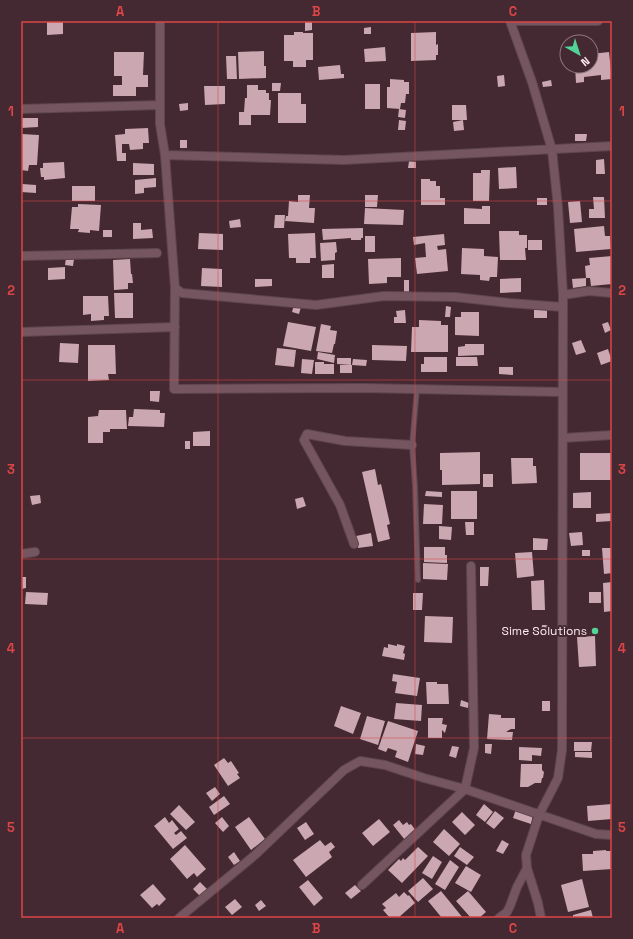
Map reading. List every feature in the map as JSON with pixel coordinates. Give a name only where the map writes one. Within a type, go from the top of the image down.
[{"type":"street","points":[[160,21],[160,124],[164,154],[175,288],[174,390],[417,389],[563,392]]},
{"type":"street","points":[[541,918],[527,868],[526,855],[540,814],[558,778],[562,750],[564,295],[558,207],[552,150],[532,82],[510,21],[598,21]]},
{"type":"street","points":[[21,110],[160,105]]},
{"type":"street","points":[[164,154],[344,160],[612,146]]},
{"type":"street","points":[[21,256],[157,253]]},
{"type":"street","points":[[175,288],[182,292],[316,305],[384,296],[455,297],[563,307]]},
{"type":"street","points":[[564,295],[589,291],[612,293]]},
{"type":"street","points":[[21,332],[175,327]]},
{"type":"street","points":[[354,544],[340,505],[304,440],[307,434],[345,441],[412,444]]},
{"type":"street","points":[[563,438],[612,434]]},
{"type":"street","points":[[21,554],[35,552]]},
{"type":"street","points":[[362,885],[465,789],[474,748],[471,566]]},
{"type":"street","points":[[178,918],[255,855],[344,770],[360,761],[385,765],[424,778],[465,789],[596,834],[612,835]]},
{"type":"street","points":[[499,918],[507,912],[527,868]]},
{"type":"lane","points":[[417,389],[412,444],[418,580]]},
{"type":"building","points":[[47,21],[63,21],[63,34],[47,35]]},
{"type":"building","points":[[305,21],[312,21],[312,30],[305,31]]},
{"type":"building","points":[[371,27],[371,34],[364,34],[364,28]]},
{"type":"building","points":[[294,32],[313,33],[313,60],[306,60],[306,67],[293,67],[293,61],[284,61],[284,35],[294,35]]},
{"type":"building","points":[[436,32],[438,55],[436,55],[436,60],[411,61],[411,33]]},
{"type":"building","points":[[385,47],[386,61],[365,62],[364,49]]},
{"type":"building","points":[[264,51],[266,78],[239,79],[238,52]]},
{"type":"building","points":[[114,52],[144,52],[143,75],[148,75],[148,87],[136,87],[136,96],[113,96],[113,85],[122,85],[122,76],[114,76]]},
{"type":"building","points":[[609,52],[612,79],[601,80],[601,75],[584,77],[584,82],[576,83],[575,74],[599,74],[599,53]]},
{"type":"building","points":[[226,56],[236,56],[237,79],[227,79]]},
{"type":"building","points":[[340,65],[341,74],[344,74],[344,78],[319,80],[318,67]]},
{"type":"building","points":[[504,75],[505,86],[498,87],[497,76]]},
{"type":"building","points":[[390,79],[409,82],[409,94],[406,94],[405,103],[401,103],[400,109],[387,108],[387,87],[390,87]]},
{"type":"building","points":[[551,80],[552,86],[543,87],[542,82]]},
{"type":"building","points":[[272,83],[281,83],[280,91],[272,91]]},
{"type":"building","points":[[365,84],[380,84],[380,109],[365,109]]},
{"type":"building","points":[[247,85],[258,85],[258,90],[266,90],[266,93],[269,93],[269,100],[271,100],[270,115],[251,115],[251,125],[239,125],[239,112],[244,112],[245,98],[247,98]]},
{"type":"building","points":[[204,86],[225,86],[225,104],[205,105]]},
{"type":"building","points":[[278,93],[301,93],[301,104],[306,104],[306,123],[278,123]]},
{"type":"building","points":[[188,103],[188,110],[180,111],[179,104]]},
{"type":"building","points":[[452,105],[466,105],[467,120],[452,120]]},
{"type":"building","points":[[399,109],[406,110],[405,118],[398,117]]},
{"type":"building","points":[[21,118],[38,118],[38,127],[21,128]]},
{"type":"building","points":[[399,120],[406,121],[405,130],[398,130]]},
{"type":"building","points":[[463,120],[464,130],[454,131],[453,122]]},
{"type":"building","points":[[148,128],[149,143],[143,143],[143,149],[130,150],[129,144],[122,144],[122,153],[126,153],[126,161],[117,161],[115,135],[125,134],[125,129]]},
{"type":"building","points":[[22,134],[39,135],[37,165],[29,165],[28,171],[21,170]]},
{"type":"building","points":[[575,134],[587,134],[586,141],[575,141]]},
{"type":"building","points":[[180,140],[187,140],[187,148],[180,148]]},
{"type":"building","points":[[604,159],[605,174],[596,174],[596,160]]},
{"type":"building","points":[[409,161],[416,162],[416,168],[408,168]]},
{"type":"building","points":[[64,162],[65,178],[44,180],[44,177],[41,177],[40,168],[43,168],[43,163]]},
{"type":"building","points":[[133,163],[154,164],[154,175],[133,175]]},
{"type":"building","points":[[516,167],[517,188],[499,189],[498,168]]},
{"type":"building","points":[[481,170],[490,170],[489,201],[473,201],[473,173],[481,173]]},
{"type":"building","points":[[156,178],[156,187],[144,188],[144,193],[135,194],[135,180]]},
{"type":"building","points":[[421,179],[436,181],[436,186],[440,186],[440,198],[445,198],[445,205],[421,205]]},
{"type":"building","points":[[22,184],[36,185],[36,193],[21,192]]},
{"type":"building","points":[[72,186],[95,186],[95,201],[72,201]]},
{"type":"building","points":[[298,195],[310,195],[309,208],[315,208],[314,223],[285,221],[286,216],[288,216],[289,201],[298,202]]},
{"type":"building","points":[[365,195],[378,195],[377,207],[365,207]]},
{"type":"building","points":[[593,197],[604,197],[605,218],[589,218],[589,209],[594,209]]},
{"type":"building","points":[[537,198],[547,198],[547,205],[537,205]]},
{"type":"building","points":[[580,201],[582,222],[570,223],[568,202]]},
{"type":"building","points":[[78,204],[101,205],[99,231],[90,230],[90,233],[78,232],[79,229],[70,229],[72,207],[78,207]]},
{"type":"building","points":[[482,206],[490,206],[490,224],[464,224],[464,208],[482,209]]},
{"type":"building","points":[[365,208],[404,210],[403,225],[364,224]]},
{"type":"building","points":[[275,215],[285,215],[284,228],[274,228]]},
{"type":"building","points":[[240,219],[241,227],[230,228],[229,221]]},
{"type":"building","points":[[133,223],[141,223],[141,230],[152,229],[153,238],[133,239]]},
{"type":"building","points":[[604,226],[605,236],[610,236],[611,249],[576,252],[574,229]]},
{"type":"building","points":[[363,228],[363,238],[361,238],[361,240],[351,240],[351,238],[323,240],[322,229]]},
{"type":"building","points":[[103,230],[112,230],[112,237],[103,237]]},
{"type":"building","points":[[499,231],[519,231],[519,235],[527,235],[527,248],[525,248],[526,260],[500,260]]},
{"type":"building","points":[[199,233],[223,234],[223,250],[198,249]]},
{"type":"building","points":[[315,233],[316,258],[310,258],[310,263],[296,263],[296,258],[289,258],[288,234]]},
{"type":"building","points":[[444,234],[445,245],[437,246],[438,250],[446,249],[448,271],[417,274],[415,258],[426,257],[425,243],[414,245],[413,237]]},
{"type":"building","points":[[365,236],[375,236],[375,252],[365,252]]},
{"type":"building","points":[[528,240],[542,240],[542,250],[528,250]]},
{"type":"building","points":[[336,242],[337,252],[335,253],[335,260],[321,261],[320,243]]},
{"type":"building","points":[[462,248],[484,249],[484,256],[498,257],[497,277],[490,277],[489,281],[480,280],[480,275],[461,274]]},
{"type":"building","points":[[612,256],[612,284],[591,286],[590,278],[586,278],[585,266],[590,265],[589,258]]},
{"type":"building","points":[[66,258],[74,259],[73,266],[65,265]]},
{"type":"building","points":[[401,258],[401,277],[387,277],[387,283],[369,284],[368,259]]},
{"type":"building","points":[[130,259],[133,283],[128,283],[128,289],[114,290],[113,260]]},
{"type":"building","points":[[334,264],[334,278],[322,278],[322,265]]},
{"type":"building","points":[[65,267],[65,279],[48,280],[48,268]]},
{"type":"building","points":[[202,268],[222,269],[222,287],[201,286]]},
{"type":"building","points":[[521,278],[521,292],[500,293],[500,279]]},
{"type":"building","points":[[586,278],[586,286],[573,288],[572,279]]},
{"type":"building","points":[[255,279],[272,279],[272,286],[255,287]]},
{"type":"building","points":[[404,280],[409,280],[409,292],[404,292]]},
{"type":"building","points":[[114,293],[133,293],[133,318],[115,318]]},
{"type":"building","points":[[83,296],[108,296],[109,316],[104,316],[104,320],[91,321],[91,314],[83,315]]},
{"type":"building","points":[[294,305],[301,307],[299,314],[292,312]]},
{"type":"building","points":[[446,306],[451,307],[450,317],[445,317]]},
{"type":"building","points":[[405,310],[406,323],[394,323],[394,317],[397,317],[396,311]]},
{"type":"building","points":[[534,310],[547,310],[547,318],[534,318]]},
{"type":"building","points":[[461,312],[479,312],[479,336],[455,335],[455,317],[461,317]]},
{"type":"building","points":[[419,320],[441,321],[441,325],[448,325],[448,352],[411,352],[412,327],[419,327]]},
{"type":"building","points":[[288,322],[316,327],[311,351],[283,346]]},
{"type":"building","points":[[608,322],[611,330],[605,333],[602,324]]},
{"type":"building","points":[[321,324],[331,326],[330,330],[337,331],[332,353],[316,351]]},
{"type":"building","points":[[581,340],[586,352],[576,355],[572,343]]},
{"type":"building","points":[[60,343],[79,344],[78,363],[59,362]]},
{"type":"building","points":[[465,344],[484,344],[484,355],[458,356],[458,347],[465,346]]},
{"type":"building","points":[[88,345],[115,345],[116,374],[108,374],[109,380],[88,381]]},
{"type":"building","points":[[372,345],[407,346],[406,361],[372,360]]},
{"type":"building","points":[[277,348],[296,350],[294,367],[275,365]]},
{"type":"building","points":[[608,349],[612,361],[601,365],[597,353]]},
{"type":"building","points":[[318,352],[335,355],[334,363],[317,359]]},
{"type":"building","points":[[424,357],[447,357],[447,372],[421,372],[421,364],[424,364]]},
{"type":"building","points":[[456,357],[477,357],[478,366],[456,366]]},
{"type":"building","points":[[337,358],[351,358],[351,365],[337,364]]},
{"type":"building","points":[[302,359],[314,360],[312,374],[301,373]]},
{"type":"building","points":[[353,359],[367,360],[366,366],[352,365]]},
{"type":"building","points":[[315,362],[334,364],[334,374],[315,374]]},
{"type":"building","points":[[340,365],[352,365],[352,373],[340,373]]},
{"type":"building","points":[[499,367],[513,367],[513,375],[499,374]]},
{"type":"building","points":[[150,391],[160,391],[159,402],[150,401]]},
{"type":"building","points":[[134,409],[160,410],[160,413],[165,413],[164,427],[128,426],[129,417],[133,417]]},
{"type":"building","points":[[99,410],[126,410],[127,429],[110,429],[110,432],[103,432],[103,443],[88,443],[88,417],[98,416]]},
{"type":"building","points":[[210,431],[210,446],[193,446],[193,432]]},
{"type":"building","points":[[185,441],[190,441],[190,449],[185,449]]},
{"type":"building","points":[[480,452],[480,484],[442,485],[440,453]]},
{"type":"building","points":[[580,453],[611,453],[611,480],[580,480]]},
{"type":"building","points":[[511,458],[533,458],[533,466],[536,466],[537,483],[512,484]]},
{"type":"building","points":[[375,469],[378,485],[381,484],[390,524],[387,525],[390,539],[378,542],[362,472]]},
{"type":"building","points":[[483,474],[493,474],[493,487],[483,487]]},
{"type":"building","points":[[426,491],[442,492],[442,497],[425,496]]},
{"type":"building","points":[[451,491],[477,491],[477,519],[451,519]]},
{"type":"building","points":[[591,492],[591,508],[573,508],[573,493]]},
{"type":"building","points":[[40,495],[41,503],[32,505],[30,496]]},
{"type":"building","points":[[303,497],[306,506],[297,509],[295,499]]},
{"type":"building","points":[[424,504],[443,505],[442,524],[423,524]]},
{"type":"building","points":[[612,513],[612,521],[596,522],[596,514]]},
{"type":"building","points":[[465,522],[474,522],[474,535],[466,535]]},
{"type":"building","points":[[439,526],[452,527],[451,540],[439,539]]},
{"type":"building","points":[[582,532],[583,545],[571,546],[569,533]]},
{"type":"building","points":[[371,533],[373,546],[358,548],[356,536]]},
{"type":"building","points":[[533,538],[548,539],[547,550],[533,550]]},
{"type":"building","points":[[424,547],[445,547],[447,563],[424,562]]},
{"type":"building","points":[[602,548],[612,548],[612,573],[604,574]]},
{"type":"building","points":[[582,550],[590,550],[590,556],[582,556]]},
{"type":"building","points":[[532,552],[534,576],[517,578],[515,553]]},
{"type":"building","points":[[423,563],[448,564],[447,580],[423,579]]},
{"type":"building","points":[[480,567],[489,567],[488,586],[480,586]]},
{"type":"building","points":[[21,577],[26,577],[26,588],[21,589]]},
{"type":"building","points":[[544,580],[545,610],[532,610],[531,581]]},
{"type":"building","points":[[612,582],[612,611],[604,612],[603,583]]},
{"type":"building","points":[[26,592],[48,593],[47,605],[25,604]]},
{"type":"building","points":[[589,592],[601,592],[601,603],[589,603]]},
{"type":"building","points":[[413,593],[423,593],[422,610],[413,610]]},
{"type":"building","points":[[425,616],[453,617],[452,643],[424,642]]},
{"type":"building","points":[[542,625],[549,625],[549,636],[541,636]]},
{"type":"building","points":[[595,636],[596,666],[579,667],[577,637]]},
{"type":"building","points":[[388,644],[405,646],[403,653],[405,654],[404,660],[382,656],[384,647],[388,648]]},
{"type":"building","points":[[393,674],[420,678],[417,696],[395,693],[397,682],[392,681]]},
{"type":"building","points":[[426,682],[448,684],[449,704],[427,704]]},
{"type":"building","points":[[461,700],[469,703],[468,708],[460,706]]},
{"type":"building","points":[[542,701],[550,701],[550,711],[542,711]]},
{"type":"building","points":[[396,703],[422,705],[421,721],[394,719]]},
{"type":"building","points":[[341,706],[361,713],[353,734],[334,726]]},
{"type":"building","points":[[489,714],[501,715],[501,718],[515,718],[515,729],[511,729],[506,732],[513,732],[512,740],[487,739]]},
{"type":"building","points":[[367,716],[385,721],[378,745],[360,739]]},
{"type":"building","points":[[428,718],[443,718],[442,724],[447,725],[445,733],[442,730],[442,738],[428,738]]},
{"type":"building","points":[[388,721],[418,731],[408,762],[395,757],[397,751],[388,748],[386,752],[378,749]]},
{"type":"building","points":[[574,742],[592,742],[591,751],[574,751]]},
{"type":"building","points":[[416,744],[425,746],[423,755],[415,754]]},
{"type":"building","points":[[485,744],[492,744],[491,754],[485,753]]},
{"type":"building","points":[[452,746],[459,747],[456,758],[449,756]]},
{"type":"building","points":[[519,747],[542,748],[541,756],[532,755],[532,761],[519,760]]},
{"type":"building","points":[[575,752],[592,752],[592,758],[575,757]]},
{"type":"building","points":[[224,758],[228,763],[231,761],[239,773],[237,774],[240,778],[228,786],[214,765]]},
{"type":"building","points":[[521,764],[542,764],[542,770],[544,772],[541,783],[535,783],[528,787],[520,787]]},
{"type":"building","points":[[215,787],[220,794],[212,801],[206,793]]},
{"type":"building","points":[[224,796],[230,804],[214,815],[209,807]]},
{"type":"building","points":[[484,804],[493,812],[485,822],[476,815]]},
{"type":"building","points":[[612,804],[612,819],[588,821],[587,806]]},
{"type":"building","points":[[179,805],[195,822],[186,830],[170,814]]},
{"type":"building","points":[[516,809],[533,815],[531,824],[513,818]]},
{"type":"building","points":[[495,811],[504,818],[494,829],[486,823]]},
{"type":"building","points":[[462,812],[475,825],[465,835],[452,822]]},
{"type":"building","points":[[165,817],[169,823],[172,820],[179,829],[174,833],[176,835],[181,831],[187,838],[173,849],[154,826]]},
{"type":"building","points":[[222,817],[229,826],[223,832],[215,823]]},
{"type":"building","points":[[249,817],[265,839],[251,850],[235,827]]},
{"type":"building","points":[[379,819],[390,832],[373,846],[362,833]]},
{"type":"building","points":[[399,820],[403,825],[407,822],[409,825],[411,824],[416,831],[405,840],[393,825]]},
{"type":"building","points":[[306,822],[314,834],[305,840],[297,828]]},
{"type":"building","points":[[444,829],[460,844],[449,856],[433,842]]},
{"type":"building","points":[[320,840],[325,846],[331,842],[335,847],[329,852],[332,857],[306,877],[293,860]]},
{"type":"building","points":[[502,840],[509,844],[503,854],[496,851]]},
{"type":"building","points":[[185,845],[206,869],[197,877],[194,873],[187,879],[170,859]]},
{"type":"building","points":[[418,847],[428,856],[402,883],[388,870],[399,859],[401,861],[403,858],[405,860]]},
{"type":"building","points":[[460,847],[474,857],[467,865],[454,856]]},
{"type":"building","points":[[593,851],[612,851],[612,869],[583,871],[582,854],[593,854]]},
{"type":"building","points":[[234,852],[240,861],[234,865],[228,857]]},
{"type":"building","points":[[433,856],[442,862],[432,879],[422,873]]},
{"type":"building","points":[[450,860],[459,867],[445,890],[435,884]]},
{"type":"building","points":[[466,866],[481,875],[471,892],[455,883]]},
{"type":"building","points":[[423,878],[433,889],[418,902],[408,891]]},
{"type":"building","points":[[582,879],[589,907],[568,912],[561,885]]},
{"type":"building","points":[[308,880],[323,898],[314,906],[299,887]]},
{"type":"building","points":[[200,882],[207,889],[200,896],[193,889]]},
{"type":"building","points":[[153,884],[166,899],[159,906],[157,904],[152,908],[140,895]]},
{"type":"building","points":[[355,885],[361,891],[351,899],[345,893]]},
{"type":"building","points":[[441,891],[463,918],[442,918],[428,901]]},
{"type":"building","points":[[468,891],[486,912],[479,918],[471,918],[456,901]]},
{"type":"building","points":[[404,892],[408,896],[409,895],[415,903],[398,918],[390,918],[383,910],[386,908],[382,904],[396,893],[399,897]]},
{"type":"building","points":[[235,899],[242,907],[232,915],[225,907]]},
{"type":"building","points":[[261,900],[266,906],[259,911],[255,905]]},
{"type":"building","points":[[591,910],[593,918],[573,918],[573,915]]},
{"type":"place","name":"Sime Solutions","points":[[595,631]]}]
